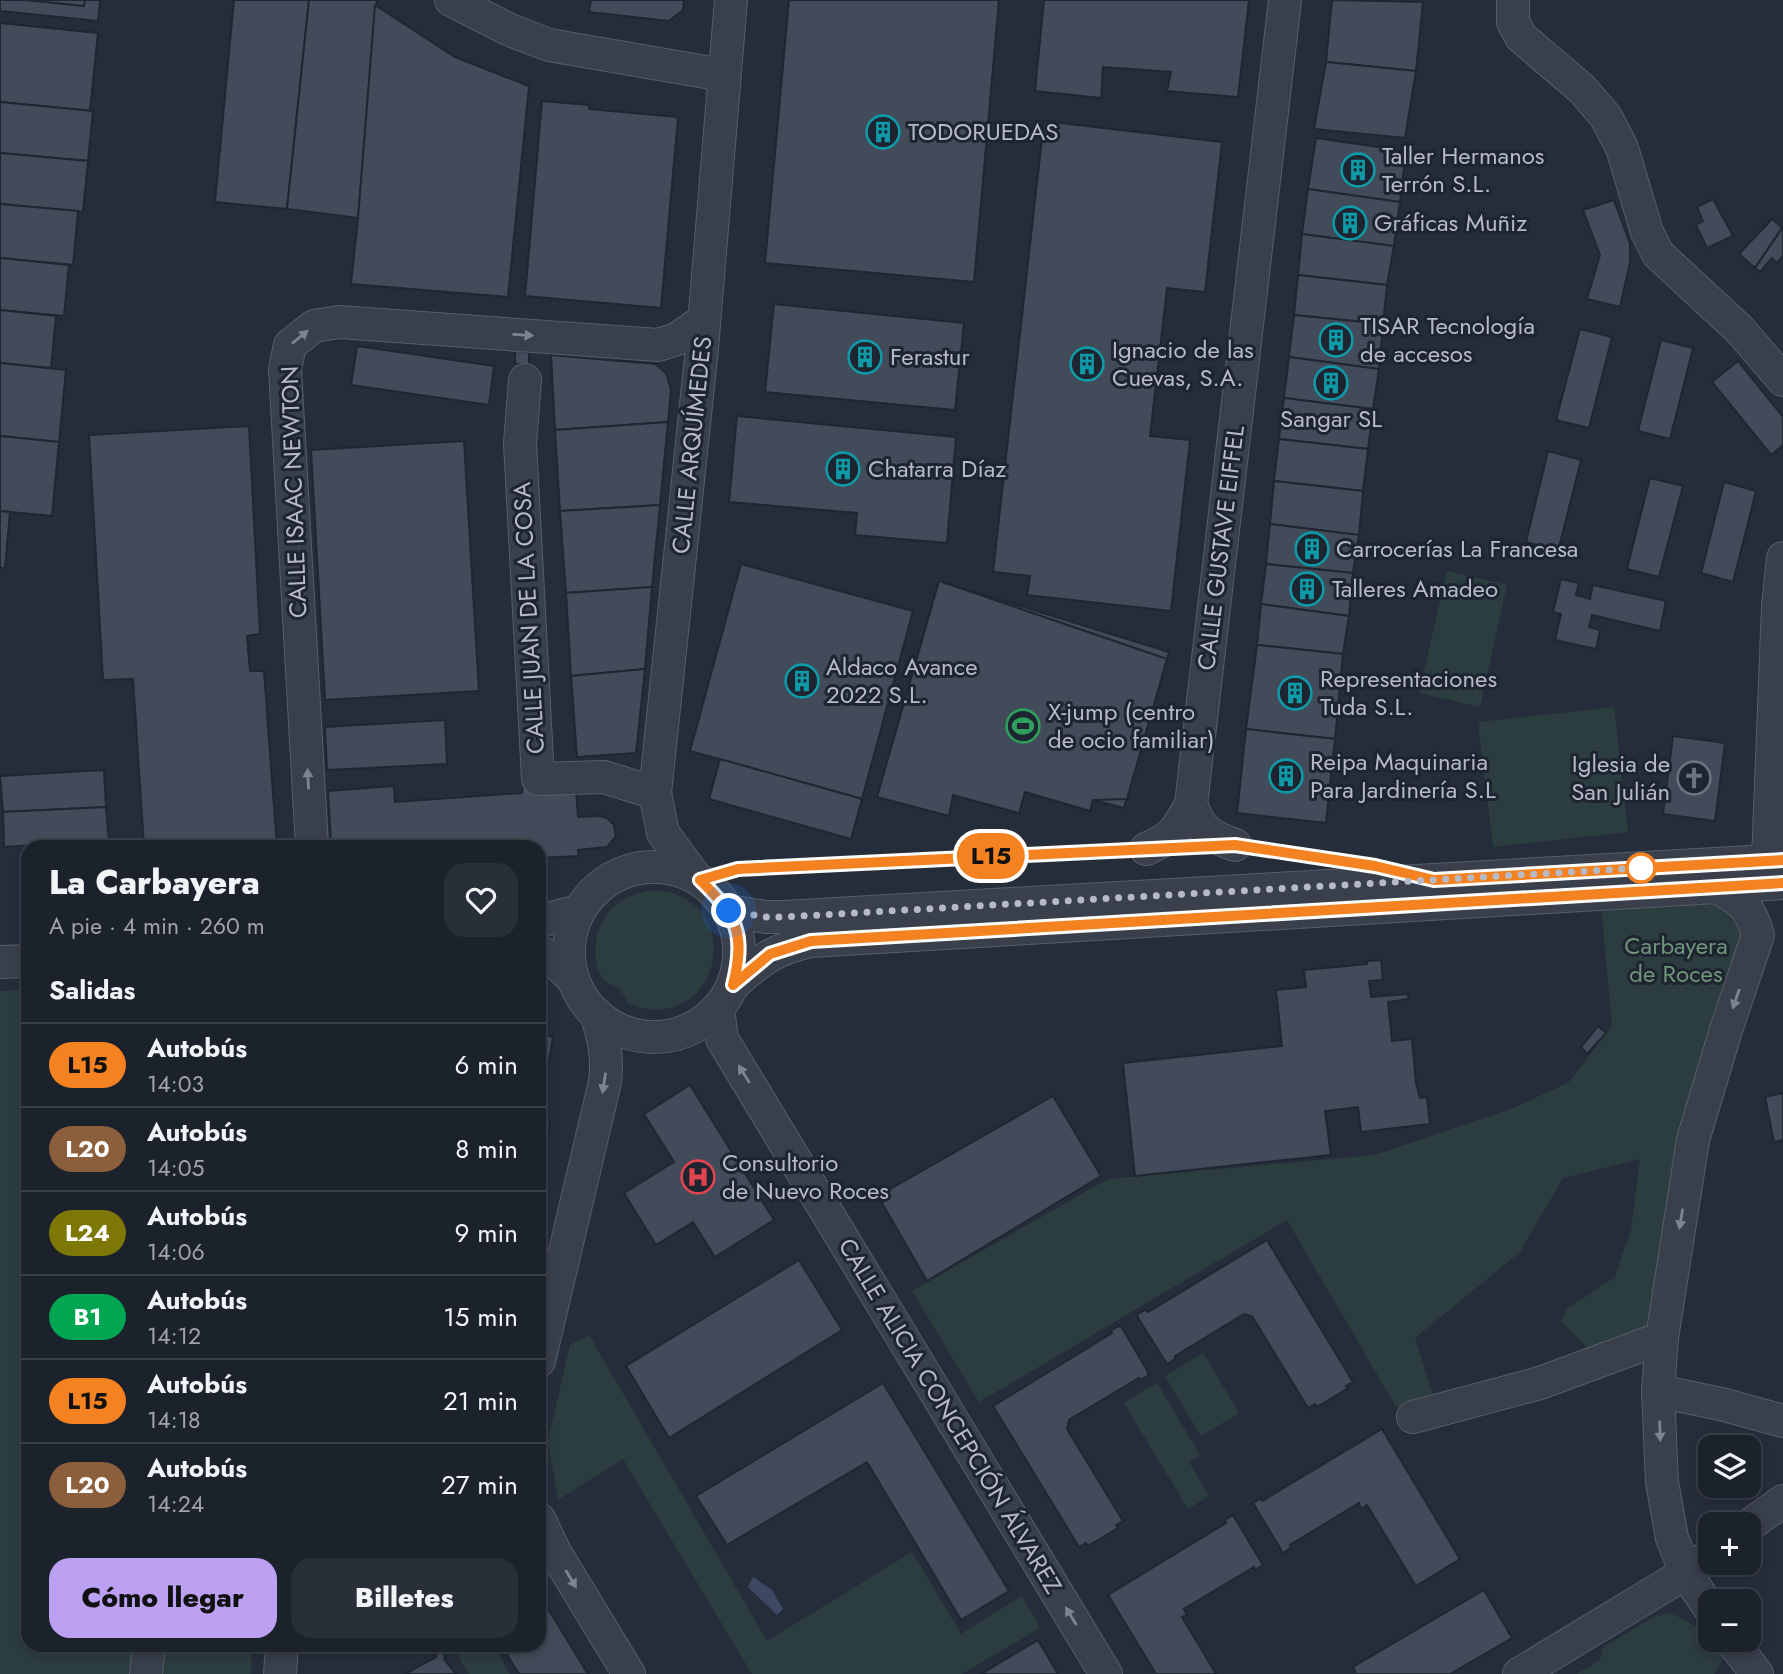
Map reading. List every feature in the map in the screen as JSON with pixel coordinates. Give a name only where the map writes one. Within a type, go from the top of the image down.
[{"type":"street","points":[[451,0],[510,30],[549,45],[723,75]]},
{"type":"street","name":"CALLE GUSTAVE EIFFEL","points":[[1146,849],[1167,840],[1179,827],[1191,804],[1285,0]]},
{"type":"street","points":[[1513,0],[1513,22],[1521,37],[1582,89],[1606,117],[1622,148],[1647,232],[1658,254],[1740,330],[1783,380]]},
{"type":"street","points":[[674,67],[706,45],[731,2]]},
{"type":"street","name":"CALLE ARQUÍMEDES","points":[[696,877],[663,833],[655,793],[698,383],[731,2]]},
{"type":"street","points":[[674,67],[698,89],[719,127]]},
{"type":"street","name":"CALLE ISAAC NEWTON","points":[[312,840],[285,369],[290,345],[314,326],[339,322],[658,345],[677,340],[704,320]]},
{"type":"street","points":[[658,345],[687,365],[698,383]]},
{"type":"street","name":"CALLE JUAN DE LA COSA","points":[[525,380],[520,443],[538,779],[604,777],[655,793]]},
{"type":"street","points":[[1778,868],[1778,606],[1783,558]]},
{"type":"street","points":[[624,872],[645,832],[655,793]]},
{"type":"street","points":[[1191,804],[1198,823],[1210,836],[1235,845]]},
{"type":"street","points":[[725,998],[739,960],[738,935],[729,911],[696,877],[677,869],[650,866],[624,872],[603,883],[589,896],[579,911],[569,944],[572,978],[582,999],[597,1016],[626,1033],[642,1038],[658,1038],[691,1030],[725,998],[770,954],[811,941],[1717,887],[1778,868]]},
{"type":"street","points":[[729,911],[784,917],[1778,868]]},
{"type":"street","points":[[1519,1674],[1698,1564],[1672,1538],[1662,1482],[1658,1391],[1662,1338],[1693,1140],[1758,934],[1744,902],[1717,887]]},
{"type":"street","points":[[546,919],[579,911]]},
{"type":"street","points":[[546,956],[572,978]]},
{"type":"street","points":[[0,962],[21,961]]},
{"type":"street","name":"CALLE ALICIA CONCEPCIÓN ÁLVAREZ","points":[[725,998],[722,1039],[1106,1674]]},
{"type":"street","points":[[546,1301],[552,1249],[605,1082],[605,1045],[597,1016]]},
{"type":"street","points":[[1413,1417],[1540,1383],[1662,1338]]},
{"type":"street","points":[[1658,1391],[1783,1421]]},
{"type":"street","points":[[1761,1517],[1783,1501]]},
{"type":"street","points":[[546,1533],[629,1674]]},
{"type":"street","points":[[146,1674],[148,1652]]},
{"type":"street","points":[[280,1674],[282,1652]]},
{"type":"street","points":[[1741,1652],[1758,1674]]},
{"type":"green space","points":[[1447,571],[1507,585],[1480,707],[1419,693]]},
{"type":"green space","points":[[1614,707],[1628,832],[1493,847],[1478,722]]},
{"type":"green space","name":"Carbayera de Roces","points":[[1717,887],[1754,921],[1662,1338],[1601,1362],[1561,1321],[1568,1308],[1615,1277],[1631,1230],[1640,1159],[1563,1178],[1520,1252],[1415,1338],[1437,1410],[1413,1417],[1395,1405],[1287,1220],[979,1402],[912,1291],[1108,1179],[1375,1155],[1511,1109],[1568,1083],[1612,1026],[1600,894]]},
{"type":"green space","points":[[653,890],[689,901],[702,914],[711,929],[714,946],[712,964],[706,980],[696,994],[682,1004],[659,1010],[627,1003],[622,992],[602,977],[595,948],[600,927],[618,903]]},
{"type":"green space","points":[[21,990],[21,1652],[134,1652],[131,1674],[0,1674],[0,991]]},
{"type":"green space","points":[[589,1335],[767,1641],[912,1552],[961,1634],[1022,1596],[1040,1628],[962,1674],[752,1674],[623,1459],[558,1500],[548,1441],[570,1345]]},
{"type":"green space","points":[[1203,1353],[1239,1413],[1201,1436],[1165,1376]]},
{"type":"green space","points":[[1157,1383],[1200,1455],[1189,1462],[1209,1496],[1188,1509],[1124,1403]]},
{"type":"green space","points":[[1668,1613],[1698,1629],[1698,1652],[1727,1653],[1714,1674],[1577,1674],[1600,1660],[1603,1647],[1654,1617]]},
{"type":"green space","points":[[160,1652],[252,1652],[251,1674],[158,1674]]},
{"type":"green space","points":[[456,1652],[497,1652],[510,1674],[469,1674]]},
{"type":"water","points":[[753,1577],[772,1590],[783,1609],[777,1615],[748,1587]]},
{"type":"building","points":[[0,0],[84,6],[85,0],[100,0],[98,21],[0,11]]},
{"type":"building","points":[[27,0],[85,0],[84,6]]},
{"type":"building","points":[[234,0],[309,0],[287,209],[215,202]]},
{"type":"building","points":[[309,0],[377,0],[358,218],[287,209]]},
{"type":"building","points":[[591,0],[684,0],[683,10],[669,21],[589,12]]},
{"type":"building","name":"TODORUEDAS","points":[[789,0],[999,0],[974,282],[765,263]]},
{"type":"building","points":[[1044,0],[1249,0],[1238,97],[1167,91],[1171,72],[1103,67],[1101,98],[1035,91]]},
{"type":"building","points":[[1332,0],[1423,2],[1416,71],[1326,62]]},
{"type":"building","points":[[375,5],[455,57],[529,86],[508,297],[351,284]]},
{"type":"building","points":[[0,23],[98,33],[90,111],[0,102]]},
{"type":"building","points":[[1326,62],[1416,71],[1405,138],[1314,129]]},
{"type":"building","points":[[542,101],[589,105],[589,109],[678,117],[661,308],[525,296]]},
{"type":"building","points":[[0,102],[93,111],[88,161],[0,153]]},
{"type":"building","name":"Ignacio de las Cuevas, S.A.","points":[[1044,121],[1222,142],[1205,292],[1167,288],[1150,436],[1190,440],[1171,611],[1027,595],[1030,576],[993,572]]},
{"type":"building","name":"Taller Hermanos Terrón S.L.","points":[[1316,138],[1406,151],[1400,202],[1308,189]]},
{"type":"building","points":[[0,153],[88,161],[83,212],[0,204]]},
{"type":"building","name":"Gráficas Muñiz","points":[[1308,189],[1400,202],[1394,246],[1302,234]]},
{"type":"building","points":[[1713,199],[1733,236],[1707,248],[1696,225],[1703,221],[1697,207]]},
{"type":"building","points":[[1614,200],[1630,244],[1630,262],[1620,307],[1587,299],[1600,255],[1583,210]]},
{"type":"building","points":[[0,204],[78,211],[73,265],[0,258]]},
{"type":"building","points":[[1772,219],[1782,228],[1755,268],[1739,254]]},
{"type":"building","points":[[1783,227],[1783,256],[1777,263],[1772,258],[1760,272],[1755,268]]},
{"type":"building","points":[[1302,234],[1394,246],[1387,285],[1298,275]]},
{"type":"building","points":[[0,258],[69,265],[64,316],[0,310]]},
{"type":"building","points":[[1298,275],[1387,285],[1383,324],[1294,315]]},
{"type":"building","name":"Ferastur","points":[[774,304],[964,323],[955,410],[765,392]]},
{"type":"building","points":[[0,310],[56,316],[51,368],[0,363]]},
{"type":"building","name":"TISAR Tecnología de accesos","points":[[1294,315],[1383,324],[1379,369],[1289,357]]},
{"type":"building","points":[[1580,329],[1612,337],[1589,428],[1556,420]]},
{"type":"building","points":[[1661,340],[1693,348],[1670,439],[1638,431]]},
{"type":"building","points":[[357,346],[494,366],[489,405],[351,385]]},
{"type":"building","points":[[515,351],[529,352],[529,364],[515,364]]},
{"type":"building","points":[[551,355],[655,364],[666,373],[671,390],[668,422],[555,430]]},
{"type":"building","name":"Sangar SL","points":[[1289,357],[1379,369],[1373,409],[1284,398]]},
{"type":"building","points":[[1738,361],[1783,417],[1783,445],[1771,455],[1712,382]]},
{"type":"building","points":[[0,363],[66,370],[59,442],[0,436]]},
{"type":"building","points":[[1284,398],[1373,409],[1368,449],[1279,439]]},
{"type":"building","name":"Chatarra Díaz","points":[[737,416],[956,437],[947,543],[855,535],[857,513],[729,502]]},
{"type":"building","points":[[668,422],[660,505],[560,511],[555,430]]},
{"type":"building","points":[[249,426],[260,634],[247,636],[250,671],[264,671],[276,840],[144,840],[133,679],[103,680],[89,435]]},
{"type":"building","points":[[0,436],[59,442],[52,516],[0,511]]},
{"type":"building","points":[[1279,439],[1368,449],[1363,491],[1274,481]]},
{"type":"building","points":[[464,441],[479,691],[325,700],[311,450]]},
{"type":"building","points":[[1548,451],[1581,460],[1558,551],[1526,542]]},
{"type":"building","points":[[1650,478],[1683,486],[1659,577],[1627,569]]},
{"type":"building","points":[[1274,481],[1363,491],[1359,535],[1270,524]]},
{"type":"building","points":[[1724,482],[1756,491],[1733,582],[1701,573]]},
{"type":"building","points":[[660,505],[652,587],[566,593],[560,511]]},
{"type":"building","points":[[0,511],[10,512],[5,568],[0,568]]},
{"type":"building","name":"Carrocerías La Francesa","points":[[1270,524],[1359,535],[1353,573],[1266,564]]},
{"type":"building","name":"Aldaco Avance 2022 S.L.","points":[[741,564],[913,611],[862,799],[690,751]]},
{"type":"building","name":"Talleres Amadeo","points":[[1266,564],[1353,573],[1349,616],[1261,604]]},
{"type":"building","points":[[1561,579],[1579,583],[1576,595],[1590,599],[1593,585],[1666,601],[1660,631],[1592,615],[1589,627],[1600,630],[1596,649],[1555,640],[1561,614],[1553,612]]},
{"type":"building","name":"X-jump (centro de ocio familiar)","points":[[939,581],[1169,652],[1124,808],[1093,800],[1090,811],[1025,792],[1019,813],[953,795],[949,816],[877,797]]},
{"type":"building","name":"X-jump (centro de ocio familiar)","points":[[939,581],[1167,659],[1127,799],[1093,800],[1090,811],[1025,792],[1019,813],[953,795],[949,816],[877,797]]},
{"type":"building","points":[[652,587],[645,669],[571,676],[566,593]]},
{"type":"building","points":[[1261,604],[1349,616],[1343,654],[1257,645]]},
{"type":"building","name":"Representaciones Tuda S.L.","points":[[1257,645],[1343,654],[1335,739],[1246,729]]},
{"type":"building","points":[[645,669],[636,753],[577,757],[571,676]]},
{"type":"building","points":[[445,720],[447,764],[327,770],[325,727]]},
{"type":"building","name":"Reipa Maquinaria Para Jardinería S.L","points":[[1246,729],[1335,739],[1326,823],[1237,813]]},
{"type":"building","name":"Iglesia de San Julián","points":[[1673,736],[1725,743],[1715,821],[1663,814]]},
{"type":"building","points":[[720,759],[862,799],[851,839],[709,799]]},
{"type":"building","points":[[104,770],[106,807],[3,812],[0,776]]},
{"type":"building","points":[[394,786],[395,802],[522,793],[522,788],[576,789],[578,817],[607,818],[614,825],[616,836],[607,847],[578,850],[579,856],[546,858],[546,840],[331,840],[328,791]]},
{"type":"building","points":[[106,807],[109,840],[21,840],[21,846],[4,847],[3,812]]},
{"type":"building","points":[[1381,960],[1383,980],[1369,981],[1371,997],[1408,994],[1408,999],[1388,1002],[1392,1041],[1412,1039],[1416,1083],[1420,1098],[1427,1097],[1430,1124],[1361,1132],[1358,1107],[1325,1111],[1331,1155],[1135,1176],[1123,1063],[1282,1046],[1276,990],[1306,987],[1304,970],[1367,964],[1367,961]]},
{"type":"building","points":[[1598,1026],[1606,1033],[1587,1054],[1581,1047]]},
{"type":"building","points":[[546,1036],[553,1037],[546,1080]]},
{"type":"building","name":"Consultorio de Nuevo Roces","points":[[690,1085],[774,1220],[715,1257],[693,1222],[656,1245],[624,1193],[674,1162],[644,1114]]},
{"type":"building","points":[[1783,1093],[1783,1140],[1774,1142],[1765,1097]]},
{"type":"building","points":[[1053,1096],[1101,1176],[927,1281],[878,1196]]},
{"type":"building","points":[[546,1120],[550,1121],[546,1147]]},
{"type":"building","points":[[1267,1240],[1353,1382],[1317,1407],[1315,1404],[1308,1408],[1252,1316],[1244,1314],[1175,1356],[1175,1359],[1167,1364],[1138,1318],[1137,1314],[1145,1310],[1148,1312]]},
{"type":"building","points":[[799,1260],[842,1330],[669,1438],[626,1366]]},
{"type":"building","points":[[1119,1326],[1148,1376],[1140,1380],[1139,1378],[1069,1420],[1067,1429],[1123,1521],[1116,1525],[1118,1528],[1088,1546],[1086,1543],[1079,1547],[993,1406],[1112,1333],[1110,1331]]},
{"type":"building","points":[[883,1383],[1009,1591],[961,1620],[867,1462],[727,1545],[696,1496]]},
{"type":"building","points":[[1382,1429],[1460,1559],[1416,1586],[1367,1505],[1361,1509],[1359,1503],[1290,1545],[1291,1548],[1283,1553],[1253,1503],[1261,1498],[1262,1501]]},
{"type":"building","points":[[1233,1515],[1263,1565],[1255,1570],[1254,1567],[1184,1609],[1187,1615],[1182,1617],[1216,1674],[1156,1674],[1108,1595],[1226,1523],[1225,1520]]},
{"type":"building","points":[[1484,1590],[1512,1638],[1450,1674],[1356,1674],[1353,1667]]},
{"type":"building","points":[[546,1605],[588,1674],[519,1674],[505,1652],[546,1652]]},
{"type":"building","points":[[1038,1640],[1058,1674],[981,1674]]},
{"type":"building","points":[[443,1652],[446,1658],[444,1659],[456,1674],[405,1674],[436,1657],[435,1655]]},
{"type":"bus line","name":"L15","points":[[1783,860],[1434,880],[1375,866],[1235,845],[738,869],[700,880],[729,911],[738,935],[739,960],[733,985],[770,954],[811,941],[1783,883]]},
{"type":"place","name":"TODORUEDAS","points":[[883,132]]},
{"type":"place","name":"Taller Hermanos Terrón S.L.","points":[[1358,170]]},
{"type":"place","name":"Gráficas Muñiz","points":[[1350,223]]},
{"type":"place","name":"TISAR Tecnología de accesos","points":[[1336,340]]},
{"type":"place","name":"Ferastur","points":[[865,357]]},
{"type":"place","name":"Ignacio de las Cuevas, S.A.","points":[[1087,364]]},
{"type":"place","name":"Sangar SL","points":[[1331,383]]},
{"type":"place","name":"Chatarra Díaz","points":[[843,469]]},
{"type":"place","name":"Carrocerías La Francesa","points":[[1312,549]]},
{"type":"place","name":"Talleres Amadeo","points":[[1307,589]]},
{"type":"place","name":"Aldaco Avance 2022 S.L.","points":[[802,681]]},
{"type":"place","name":"Representaciones Tuda S.L.","points":[[1295,693]]},
{"type":"place","name":"X-jump (centro de ocio familiar)","points":[[1023,726]]},
{"type":"place","name":"Reipa Maquinaria Para Jardinería S.L","points":[[1286,776]]},
{"type":"place","name":"Iglesia de San Julián","points":[[1694,778]]},
{"type":"place","name":"Consultorio de Nuevo Roces","points":[[698,1177]]},
{"type":"route","points":[[729,911],[784,917],[1641,868]]}]
